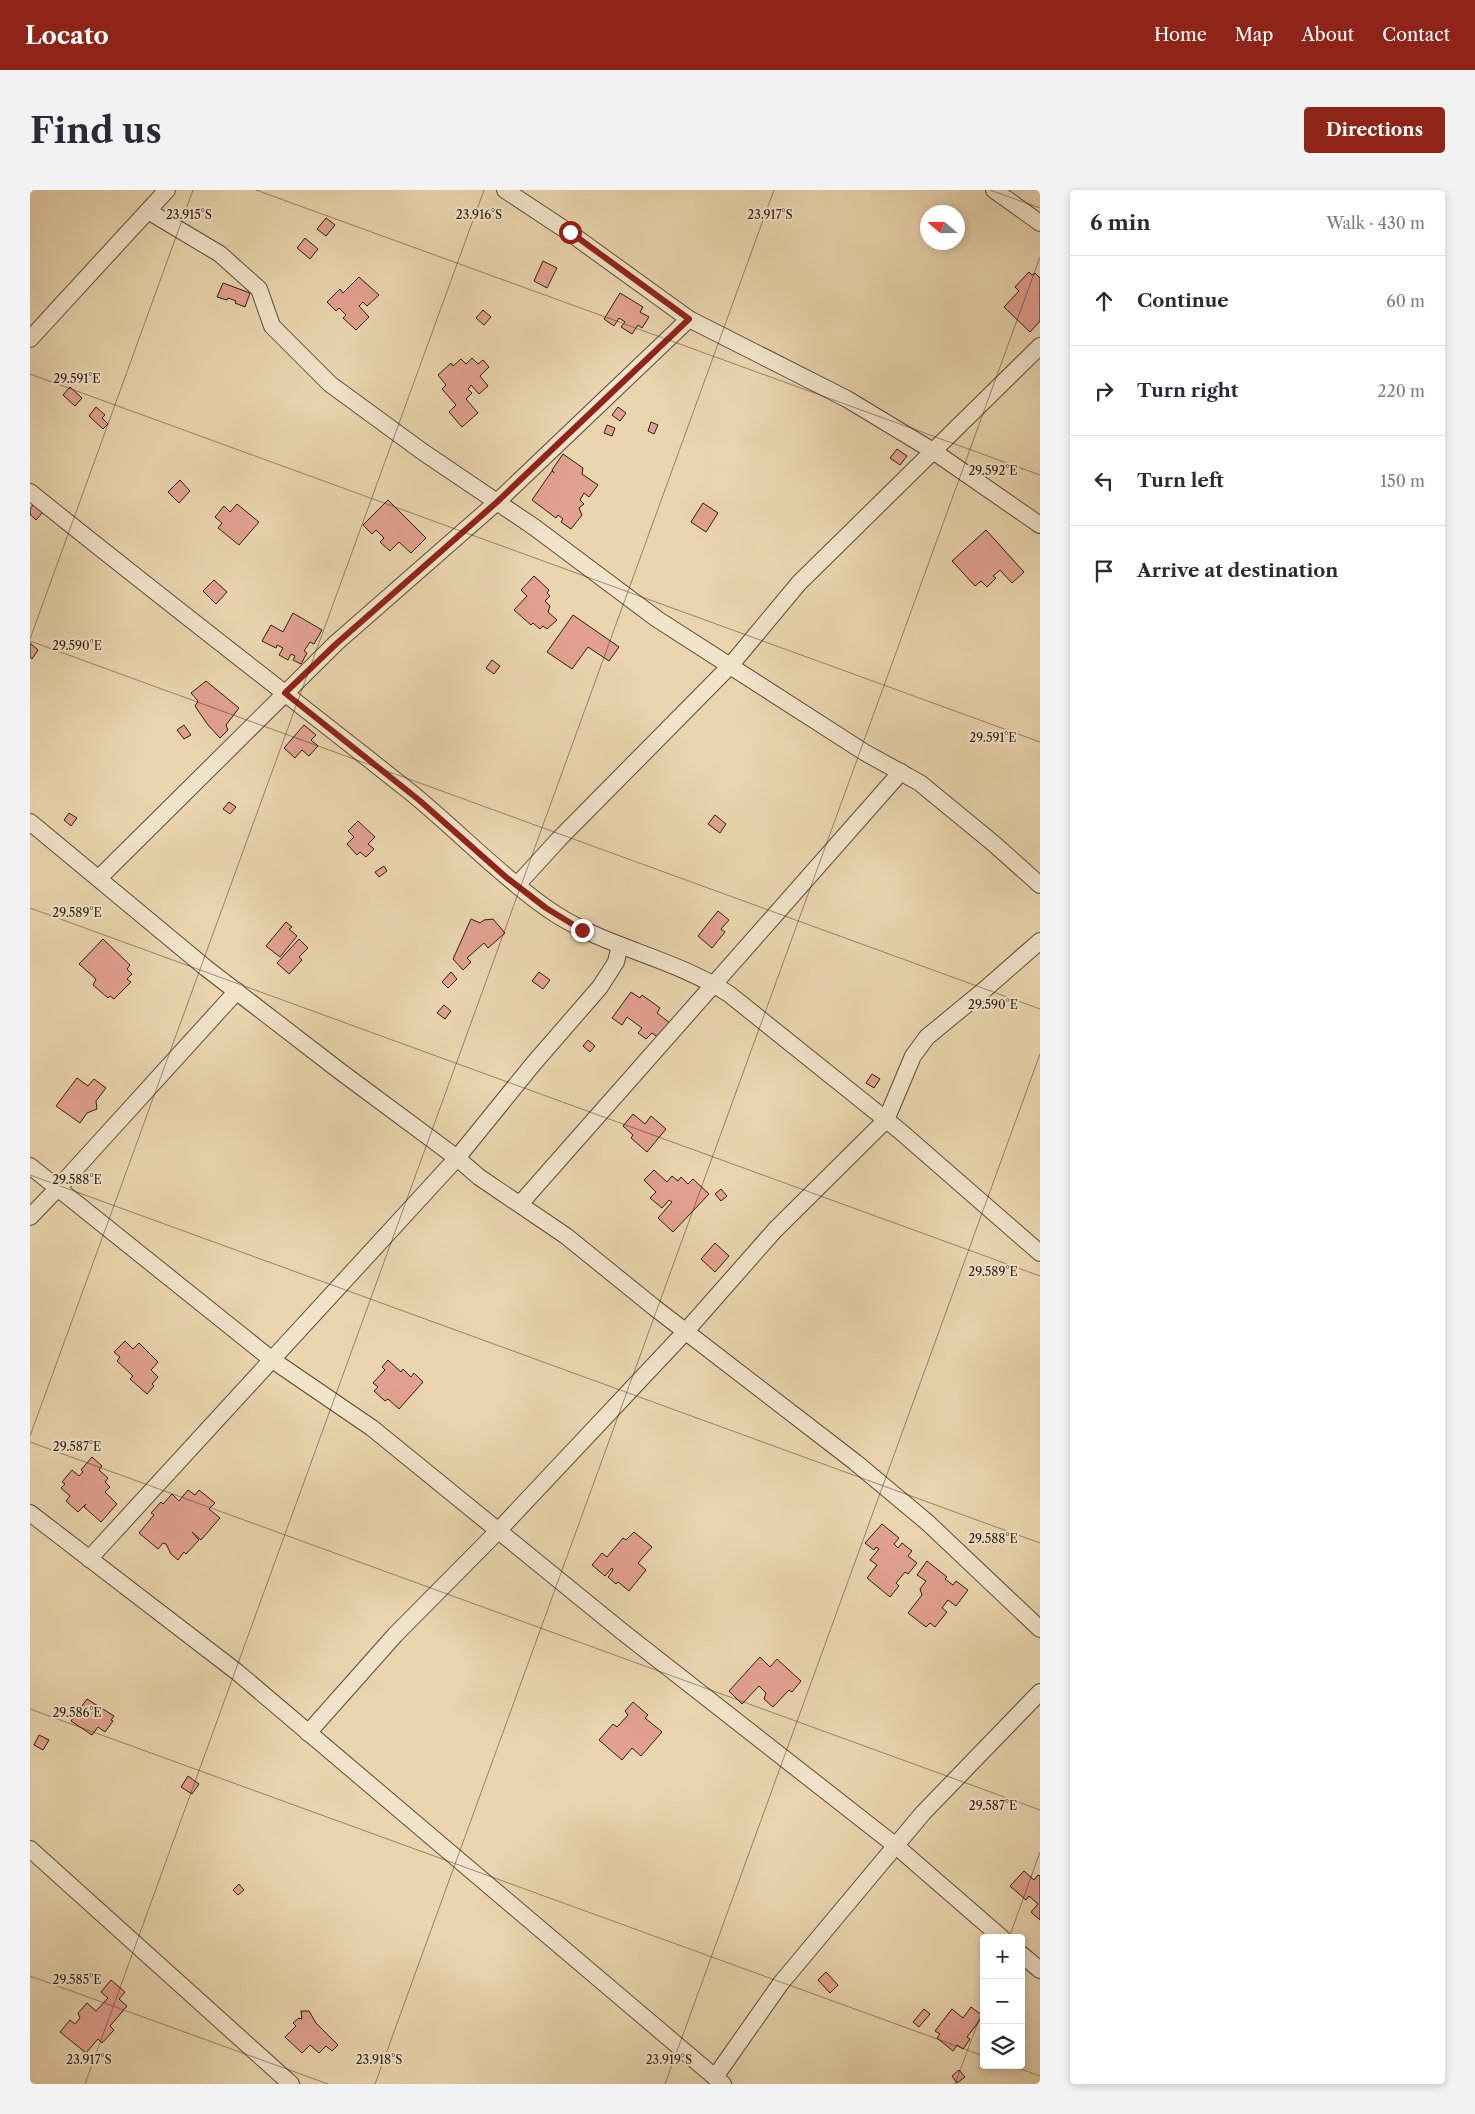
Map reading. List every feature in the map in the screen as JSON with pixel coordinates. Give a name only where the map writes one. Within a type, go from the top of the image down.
[{"type":"street","points":[[30,340],[167,190]]},
{"type":"street","points":[[505,190],[570,232],[689,319],[847,399],[933,451],[1040,525]]},
{"type":"street","points":[[994,190],[1040,222]]},
{"type":"street","points":[[148,211],[220,254],[259,289],[272,326],[330,384],[423,452],[497,502],[656,618],[856,747],[920,783],[993,842],[1040,885]]},
{"type":"street","points":[[99,878],[336,644],[497,502],[689,319]]},
{"type":"street","points":[[517,885],[559,839],[730,666],[799,583],[1040,346]]},
{"type":"street","points":[[30,492],[419,800],[546,908],[582,930],[666,963],[713,984],[729,994],[886,1120],[1040,1254]]},
{"type":"street","points":[[520,1204],[901,772]]},
{"type":"street","points":[[30,822],[237,992],[457,1158],[479,1177],[566,1236],[686,1332],[862,1468],[928,1523],[1040,1629]]},
{"type":"street","points":[[308,1733],[395,1635],[497,1532],[686,1332],[775,1230],[886,1120],[917,1048],[932,1032],[983,991],[1040,941]]},
{"type":"street","points":[[89,1559],[457,1158],[534,1063],[600,987],[616,962],[620,945]]},
{"type":"street","points":[[30,1217],[237,992]]},
{"type":"street","points":[[30,1166],[271,1359],[372,1428],[497,1532],[896,1846],[997,1934]]},
{"type":"street","points":[[30,1513],[237,1672],[719,2080],[781,1983],[923,1813],[1040,1692]]},
{"type":"street","points":[[30,1849],[291,2084]]},
{"type":"street","points":[[1025,1957],[1040,1970]]},
{"type":"building","points":[[326,218],[335,225],[326,236],[317,229]]},
{"type":"building","points":[[305,238],[318,249],[310,259],[297,248]]},
{"type":"building","points":[[543,261],[557,268],[547,288],[534,281]]},
{"type":"building","points":[[1029,272],[1032,275],[1035,273],[1040,278],[1040,321],[1030,332],[1004,307],[1019,291],[1015,287]]},
{"type":"building","points":[[359,277],[379,295],[367,306],[363,302],[359,306],[369,317],[356,330],[343,318],[346,315],[339,308],[336,311],[327,302],[340,289],[343,293]]},
{"type":"building","points":[[223,283],[250,293],[245,307],[228,298],[227,300],[217,297]]},
{"type":"building","points":[[620,293],[643,307],[640,312],[649,317],[642,328],[638,325],[632,334],[621,327],[625,322],[619,318],[614,326],[604,319]]},
{"type":"building","points":[[483,310],[491,317],[484,325],[476,318]]},
{"type":"building","points":[[472,358],[478,364],[483,360],[489,367],[480,376],[488,386],[479,394],[471,385],[468,389],[472,393],[466,399],[478,413],[462,427],[449,412],[456,405],[442,389],[446,385],[438,375],[451,363],[453,366],[461,359],[466,364]]},
{"type":"building","points":[[70,387],[82,398],[75,406],[63,395]]},
{"type":"building","points":[[96,407],[105,415],[102,418],[108,424],[103,429],[89,416]]},
{"type":"building","points":[[618,407],[626,413],[620,421],[612,415]]},
{"type":"building","points":[[651,422],[658,425],[654,434],[648,431]]},
{"type":"building","points":[[607,425],[615,428],[612,436],[604,433]]},
{"type":"building","points":[[897,449],[907,456],[900,465],[890,458]]},
{"type":"building","points":[[563,454],[583,468],[582,474],[598,485],[589,497],[584,493],[580,500],[584,504],[579,508],[582,515],[571,529],[561,522],[563,519],[558,515],[556,518],[532,500],[552,471],[554,473],[552,470]]},
{"type":"building","points":[[180,480],[190,491],[179,503],[168,492]]},
{"type":"building","points":[[388,500],[426,538],[411,553],[399,542],[390,551],[380,542],[384,538],[376,530],[372,534],[363,525]]},
{"type":"building","points":[[703,503],[718,513],[706,532],[691,522]]},
{"type":"building","points":[[237,504],[259,522],[239,545],[218,528],[222,523],[215,517],[224,506],[230,512]]},
{"type":"building","points":[[33,505],[43,512],[36,520],[30,514],[30,509]]},
{"type":"building","points":[[986,530],[1024,572],[1012,583],[1000,570],[993,576],[996,578],[987,587],[981,581],[975,586],[952,561]]},
{"type":"building","points":[[534,576],[549,590],[547,593],[550,596],[545,601],[550,606],[548,612],[557,620],[547,629],[543,626],[540,629],[533,623],[531,625],[514,610],[527,596],[521,590]]},
{"type":"building","points":[[214,580],[227,592],[216,604],[203,591]]},
{"type":"building","points":[[293,613],[322,630],[314,644],[310,642],[304,651],[307,653],[301,664],[293,660],[295,656],[291,654],[288,660],[279,655],[283,648],[277,645],[276,648],[262,641],[271,625],[283,632]]},
{"type":"building","points":[[573,615],[619,647],[609,661],[588,647],[572,669],[547,652]]},
{"type":"building","points":[[30,643],[38,650],[32,659],[30,657]]},
{"type":"building","points":[[492,660],[500,666],[494,674],[486,668]]},
{"type":"building","points":[[206,681],[239,708],[226,725],[228,730],[220,738],[195,706],[198,701],[191,693]]},
{"type":"building","points":[[184,725],[191,735],[184,739],[177,730]]},
{"type":"building","points":[[304,725],[316,735],[311,740],[318,746],[309,756],[302,750],[295,758],[284,748]]},
{"type":"building","points":[[229,802],[236,807],[230,814],[223,809]]},
{"type":"building","points":[[69,813],[77,818],[71,826],[64,820]]},
{"type":"building","points":[[715,815],[726,824],[720,833],[708,824]]},
{"type":"building","points":[[358,821],[375,837],[368,844],[374,849],[366,857],[360,852],[357,855],[347,844],[354,837],[348,831]]},
{"type":"building","points":[[384,866],[387,871],[379,877],[375,872]]},
{"type":"building","points":[[718,911],[729,920],[721,929],[725,932],[712,948],[698,936]]},
{"type":"building","points":[[471,919],[480,923],[484,920],[493,919],[505,933],[488,948],[484,943],[467,958],[471,962],[463,970],[453,959]]},
{"type":"building","points":[[286,922],[292,927],[289,929],[297,936],[280,957],[266,946]]},
{"type":"building","points":[[103,939],[130,965],[127,969],[132,974],[127,979],[131,982],[114,999],[110,996],[108,998],[93,985],[96,979],[79,964]]},
{"type":"building","points":[[299,939],[308,948],[299,957],[302,960],[289,974],[277,963]]},
{"type":"building","points":[[451,972],[457,979],[448,988],[442,982]]},
{"type":"building","points":[[539,972],[550,980],[543,989],[532,981]]},
{"type":"building","points":[[631,992],[640,998],[642,995],[660,1008],[657,1013],[670,1023],[659,1038],[652,1033],[646,1039],[638,1033],[642,1028],[627,1017],[622,1025],[612,1018]]},
{"type":"building","points":[[444,1005],[451,1011],[445,1019],[437,1013]]},
{"type":"building","points":[[588,1040],[595,1046],[590,1052],[583,1046]]},
{"type":"building","points":[[872,1074],[880,1079],[874,1088],[866,1083]]},
{"type":"building","points":[[77,1078],[88,1086],[94,1079],[106,1088],[96,1101],[97,1109],[87,1113],[80,1123],[56,1106]]},
{"type":"building","points":[[633,1114],[645,1124],[651,1116],[666,1129],[647,1152],[631,1138],[633,1135],[623,1126]]},
{"type":"building","points":[[654,1170],[667,1182],[672,1176],[678,1181],[681,1177],[688,1184],[693,1179],[709,1194],[673,1232],[658,1218],[672,1202],[669,1200],[662,1208],[650,1198],[656,1192],[644,1180]]},
{"type":"building","points":[[721,1189],[727,1196],[721,1201],[715,1194]]},
{"type":"building","points":[[715,1243],[729,1256],[715,1272],[701,1259]]},
{"type":"building","points":[[125,1341],[133,1349],[139,1343],[158,1362],[151,1370],[158,1377],[152,1384],[154,1386],[147,1394],[130,1379],[133,1376],[117,1361],[120,1357],[114,1352]]},
{"type":"building","points":[[388,1360],[401,1372],[403,1369],[411,1377],[414,1373],[423,1382],[399,1409],[388,1399],[385,1401],[374,1391],[378,1387],[373,1383],[385,1370],[382,1367]]},
{"type":"building","points":[[92,1457],[102,1466],[99,1470],[108,1478],[105,1482],[110,1487],[105,1492],[117,1504],[101,1522],[84,1507],[86,1504],[78,1512],[66,1501],[70,1496],[61,1488],[65,1484],[62,1482],[72,1470],[79,1476],[83,1472],[81,1470]]},
{"type":"building","points":[[188,1490],[195,1495],[199,1490],[215,1503],[209,1509],[220,1518],[201,1540],[192,1532],[199,1540],[186,1554],[184,1552],[178,1560],[171,1554],[166,1544],[163,1543],[158,1549],[139,1533],[154,1515],[151,1513],[161,1502],[163,1504],[172,1494],[179,1501]]},
{"type":"building","points":[[882,1524],[899,1538],[894,1544],[898,1548],[902,1543],[912,1551],[908,1556],[917,1563],[908,1574],[905,1572],[896,1583],[899,1586],[890,1597],[867,1578],[877,1565],[870,1560],[879,1549],[876,1547],[874,1550],[865,1543]]},
{"type":"building","points":[[634,1532],[652,1547],[638,1563],[646,1570],[629,1591],[608,1577],[613,1570],[612,1568],[605,1576],[592,1565],[602,1553],[607,1557],[623,1538],[626,1540]]},
{"type":"building","points":[[927,1561],[947,1577],[945,1579],[953,1585],[956,1581],[968,1590],[956,1606],[948,1600],[942,1608],[947,1612],[935,1627],[930,1623],[926,1627],[908,1613],[922,1595],[920,1589],[926,1581],[917,1575]]},
{"type":"building","points":[[760,1657],[770,1667],[777,1659],[801,1681],[792,1692],[789,1690],[773,1707],[764,1699],[766,1693],[759,1686],[742,1704],[729,1691]]},
{"type":"building","points":[[87,1699],[114,1716],[111,1720],[113,1721],[105,1732],[98,1727],[92,1735],[71,1721]]},
{"type":"building","points":[[633,1702],[648,1715],[645,1718],[662,1732],[641,1756],[632,1748],[622,1760],[599,1740],[613,1724],[617,1727],[628,1715],[625,1711]]},
{"type":"building","points":[[39,1735],[49,1740],[43,1750],[34,1745]]},
{"type":"building","points":[[188,1776],[199,1784],[192,1794],[181,1787]]},
{"type":"building","points":[[1024,1871],[1034,1880],[1038,1875],[1040,1876],[1040,1920],[1031,1912],[1038,1904],[1029,1896],[1026,1900],[1010,1886]]},
{"type":"building","points":[[239,1884],[244,1890],[238,1895],[233,1890]]},
{"type":"building","points":[[826,1972],[838,1985],[830,1993],[818,1980]]},
{"type":"building","points":[[111,1980],[125,1992],[119,1999],[127,2006],[110,2026],[114,2030],[102,2043],[98,2039],[86,2053],[60,2032],[70,2020],[75,2024],[80,2018],[78,2013],[87,2003],[96,2011],[108,1998],[101,1992]]},
{"type":"building","points":[[971,2007],[980,2014],[980,2020],[967,2037],[970,2039],[963,2049],[957,2045],[953,2051],[937,2038],[940,2034],[935,2031],[952,2009],[963,2018]]},
{"type":"building","points":[[924,2009],[930,2014],[919,2027],[913,2022]]},
{"type":"building","points":[[301,2011],[309,2011],[316,2023],[338,2045],[332,2051],[326,2046],[319,2053],[310,2045],[302,2053],[285,2037],[296,2026],[293,2023],[299,2018],[302,2019]]},
{"type":"building","points":[[959,2070],[965,2077],[957,2083],[952,2076]]},
{"type":"route","points":[[570,232],[689,319],[497,502],[336,644],[285,693],[419,800],[507,878],[546,908],[582,930]]}]
